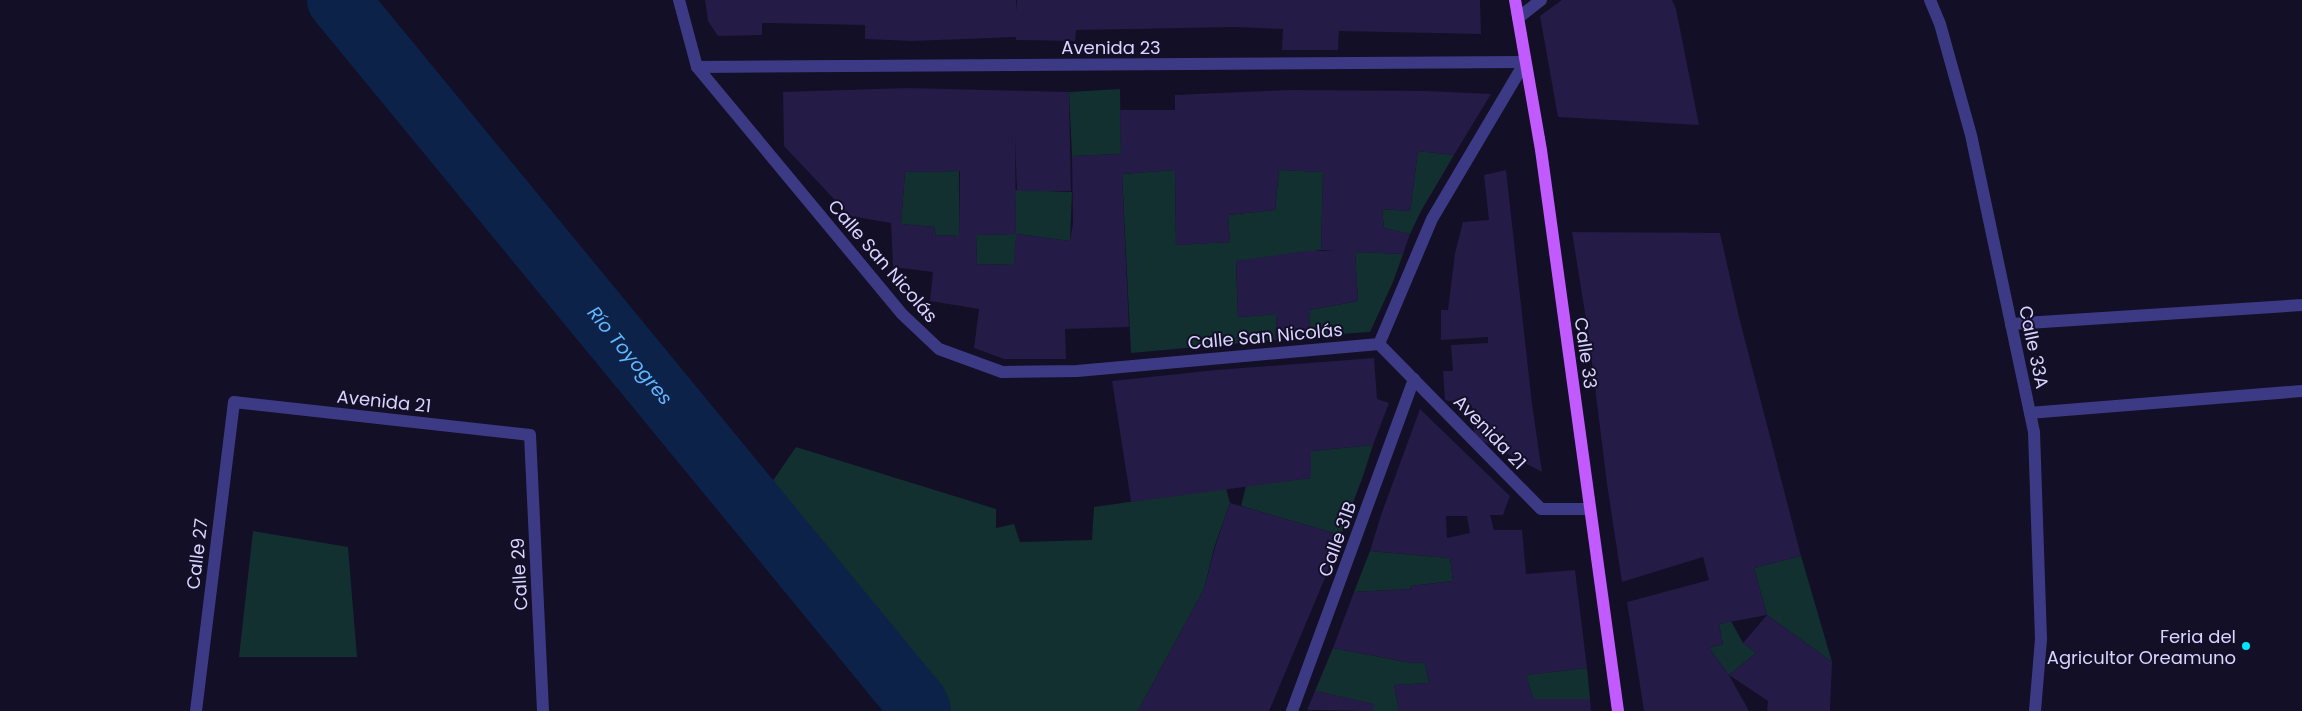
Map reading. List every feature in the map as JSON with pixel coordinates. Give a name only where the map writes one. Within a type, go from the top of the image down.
[{"type":"main road","name":"Calle 33","points":[[1515,0],[1540,150],[1618,711]]},
{"type":"street","name":"Calle San Nicolás","points":[[679,0],[697,67],[902,314],[939,349],[1002,372],[1077,371],[1379,344]]},
{"type":"street","points":[[1518,18],[1541,0]]},
{"type":"street","name":"Calle 33A","points":[[1930,0],[1940,24],[1971,135],[2034,432],[2041,639],[2035,711]]},
{"type":"street","name":"Avenida 23","points":[[697,67],[1525,62]]},
{"type":"street","points":[[1379,344],[1432,219],[1525,62]]},
{"type":"street","points":[[2011,324],[2302,305]]},
{"type":"street","name":"Avenida 21","points":[[1379,344],[1541,508],[1590,509]]},
{"type":"street","name":"Calle 31B","points":[[1292,711],[1414,379]]},
{"type":"street","points":[[2030,413],[2302,391]]},
{"type":"street","name":"Avenida 21","points":[[234,402],[530,435]]},
{"type":"street","name":"Calle 27","points":[[196,711],[234,402]]},
{"type":"street","name":"Calle 29","points":[[530,435],[543,711]]},
{"type":"green space","points":[[1120,89],[1121,154],[1072,156],[1069,92]]},
{"type":"green space","points":[[1418,151],[1454,155],[1421,211],[1410,234],[1384,228],[1382,209],[1410,211]]},
{"type":"green space","points":[[1175,170],[1176,245],[1230,242],[1228,215],[1275,210],[1279,170],[1323,172],[1321,250],[1236,262],[1238,317],[1277,314],[1275,340],[1131,353],[1122,174]]},
{"type":"green space","points":[[959,171],[959,236],[934,235],[935,227],[901,224],[905,172]]},
{"type":"green space","points":[[1015,190],[1072,192],[1070,241],[1017,234],[1014,265],[977,264],[976,235],[1016,234]]},
{"type":"green space","points":[[1355,252],[1403,254],[1393,282],[1370,332],[1310,336],[1309,310],[1358,301]]},
{"type":"green space","points":[[1373,445],[1341,535],[1241,506],[1246,486],[1311,478],[1311,451]]},
{"type":"green space","points":[[796,447],[996,509],[996,528],[1014,524],[1020,542],[1092,540],[1094,507],[1226,488],[1230,503],[1214,548],[1204,589],[1138,711],[923,711],[920,704],[755,507]]},
{"type":"green space","points":[[253,531],[348,547],[357,657],[239,657]]},
{"type":"green space","points":[[1370,551],[1450,558],[1453,581],[1411,586],[1410,589],[1354,592]]},
{"type":"green space","points":[[1801,556],[1832,662],[1767,615],[1754,568]]},
{"type":"green space","points":[[1731,621],[1743,643],[1756,653],[1729,675],[1709,648],[1723,644],[1719,624]]},
{"type":"green space","points":[[1333,648],[1412,663],[1425,662],[1429,683],[1394,685],[1399,711],[1373,711],[1373,704],[1315,691]]},
{"type":"green space","points":[[1587,668],[1590,699],[1533,699],[1526,675]]},
{"type":"building","points":[[705,0],[1016,0],[1017,11],[1017,0],[1480,0],[1481,34],[1339,31],[1338,50],[1282,50],[1283,29],[1235,27],[1076,30],[1075,41],[1016,40],[1016,37],[912,41],[865,39],[865,25],[762,23],[762,35],[718,36],[708,21]]},
{"type":"building","points":[[1562,0],[1672,0],[1676,9],[1699,125],[1558,117],[1540,16]]},
{"type":"building","points":[[907,88],[1069,92],[1071,191],[1017,191],[1015,139],[1016,234],[1070,241],[1073,224],[1072,156],[1121,154],[1120,110],[1175,110],[1175,95],[1289,90],[1428,91],[1491,94],[1454,155],[1418,151],[1410,211],[1382,209],[1384,228],[1410,234],[1403,254],[1355,252],[1358,301],[1309,310],[1310,336],[1275,340],[1277,314],[1238,317],[1236,261],[1306,251],[1337,251],[1321,250],[1323,172],[1279,170],[1275,210],[1228,215],[1230,242],[1176,245],[1175,170],[1122,174],[1129,327],[1065,329],[1066,359],[1004,359],[974,348],[979,309],[930,301],[933,272],[893,267],[891,223],[850,216],[784,146],[783,92]],"holes":[[[960,171],[959,236],[934,235],[935,227],[901,224],[905,172]],[[1016,234],[1014,265],[977,264],[976,235]]]},
{"type":"building","points":[[1506,170],[1532,404],[1542,472],[1475,437],[1472,406],[1445,400],[1443,371],[1453,371],[1451,345],[1488,343],[1488,337],[1441,340],[1441,310],[1448,310],[1455,253],[1463,222],[1489,220],[1484,175]]},
{"type":"building","points":[[1572,232],[1720,233],[1739,317],[1801,556],[1754,568],[1767,615],[1719,624],[1723,644],[1709,648],[1729,675],[1749,711],[1644,711],[1627,602],[1709,580],[1703,557],[1622,582],[1607,484],[1589,338]]},
{"type":"building","points":[[1374,358],[1377,399],[1389,403],[1373,445],[1311,451],[1311,478],[1131,502],[1112,381],[1216,370]]},
{"type":"building","points":[[1420,409],[1510,496],[1503,515],[1490,515],[1494,530],[1522,530],[1526,574],[1575,570],[1587,668],[1526,675],[1533,699],[1590,699],[1591,711],[1399,711],[1394,685],[1429,683],[1425,662],[1412,663],[1333,648],[1354,592],[1411,589],[1411,586],[1453,581],[1450,558],[1370,551],[1381,515]],"holes":[[[1446,516],[1467,516],[1470,533],[1447,538]]]},
{"type":"building","points":[[1230,503],[1341,535],[1269,711],[1138,711],[1204,589],[1215,547]]},
{"type":"building","points":[[1767,615],[1832,662],[1830,711],[1767,711],[1768,701],[1729,675],[1756,653],[1743,643]]},
{"type":"building","points":[[1315,691],[1374,704],[1373,711],[1307,710]]},
{"type":"waterway","name":"Río Toyogres","points":[[338,0],[918,705],[920,711]]},
{"type":"place","name":"Feria del Agricultor Oreamuno","points":[[2246,646]]}]
